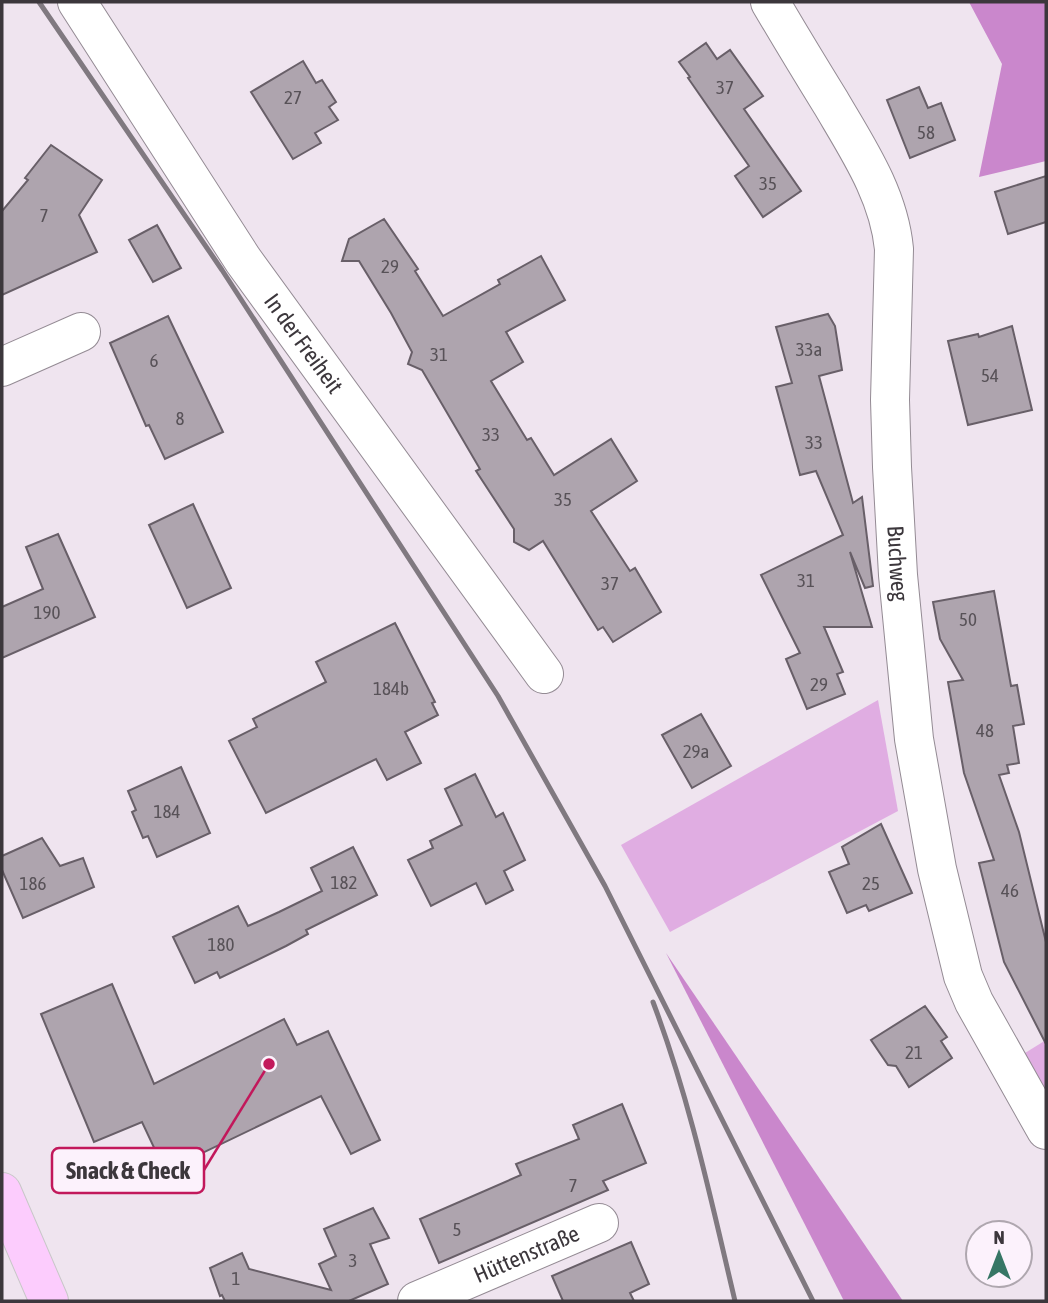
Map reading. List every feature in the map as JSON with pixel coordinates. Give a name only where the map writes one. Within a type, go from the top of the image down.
[{"type":"main road","points":[[2,1192],[49,1301]]},
{"type":"street","name":"In der Freiheit","points":[[77,2],[243,260],[544,674]]},
{"type":"street","name":"Buchweg","points":[[769,2],[863,156],[892,228],[894,249],[890,400],[898,575],[914,739],[936,869],[963,976],[974,1002],[1046,1130]]},
{"type":"street","points":[[2,367],[81,332]]},
{"type":"street","name":"Hüttenstraße","points":[[417,1301],[599,1223]]},
{"type":"shaded area","points":[[969,2],[1046,2],[1046,161],[979,177],[1002,64]]},
{"type":"shaded area","points":[[878,700],[898,811],[670,932],[621,845]]},
{"type":"shaded area","points":[[666,953],[903,1301],[844,1301]]},
{"type":"shaded area","points":[[1046,1040],[1046,1090],[1025,1053]]},
{"type":"building","points":[[706,43],[717,59],[730,50],[763,96],[744,109],[801,191],[763,217],[735,176],[749,166],[679,62]]},
{"type":"building","points":[[303,61],[316,83],[322,80],[336,102],[329,107],[338,120],[315,133],[321,143],[293,159],[251,92]]},
{"type":"building","points":[[919,87],[928,108],[941,103],[955,140],[910,158],[887,100]]},
{"type":"building","points":[[51,145],[102,180],[79,215],[97,252],[2,295],[2,211],[28,180],[25,178]]},
{"type":"building","points":[[1046,176],[1046,222],[1008,234],[995,192]]},
{"type":"building","points":[[384,219],[418,269],[415,271],[443,316],[500,284],[498,280],[541,256],[565,300],[506,332],[523,362],[491,381],[527,440],[531,438],[554,475],[611,439],[637,481],[591,511],[630,571],[635,568],[661,612],[613,642],[603,627],[598,630],[543,541],[529,550],[514,542],[514,529],[476,471],[480,469],[422,370],[408,364],[412,352],[391,313],[359,261],[342,261],[349,239]]},
{"type":"building","points":[[157,225],[181,268],[153,282],[129,240]]},
{"type":"building","points":[[828,314],[835,326],[842,370],[819,376],[853,503],[862,497],[873,586],[865,588],[850,552],[872,627],[824,627],[843,672],[837,674],[845,694],[807,709],[786,659],[800,653],[761,575],[843,535],[816,471],[800,475],[776,387],[792,383],[776,327]]},
{"type":"building","points":[[168,316],[223,432],[165,459],[149,425],[146,426],[110,343]]},
{"type":"building","points":[[1012,326],[1032,410],[968,425],[948,341],[978,334],[979,337]]},
{"type":"building","points":[[193,504],[231,588],[187,608],[149,525]]},
{"type":"building","points":[[58,534],[95,617],[2,658],[2,607],[43,589],[26,547]]},
{"type":"building","points":[[994,591],[1011,686],[1017,685],[1024,724],[1013,726],[1019,763],[1007,765],[1009,773],[999,775],[1019,832],[1046,942],[1046,1044],[1004,962],[979,863],[994,860],[964,773],[948,682],[963,680],[940,639],[933,602]]},
{"type":"building","points":[[395,623],[435,702],[432,703],[438,715],[405,732],[421,763],[387,780],[376,759],[266,813],[229,741],[257,727],[253,719],[326,682],[316,662]]},
{"type":"building","points":[[701,714],[731,766],[692,788],[662,735]]},
{"type":"building","points":[[181,767],[210,833],[157,857],[148,836],[143,838],[132,812],[136,810],[128,791]]},
{"type":"building","points":[[475,774],[496,817],[503,813],[525,860],[504,871],[513,890],[486,904],[476,883],[431,906],[408,860],[433,848],[430,841],[462,825],[445,789]]},
{"type":"building","points":[[881,824],[912,893],[869,911],[866,905],[847,913],[829,872],[849,864],[842,847]]},
{"type":"building","points":[[42,838],[60,866],[83,858],[94,887],[23,918],[2,870],[2,856]]},
{"type":"building","points":[[353,847],[377,895],[306,930],[308,934],[286,946],[220,978],[217,972],[195,983],[173,937],[238,906],[248,926],[322,891],[311,868]]},
{"type":"building","points":[[112,984],[154,1084],[284,1019],[297,1045],[328,1031],[380,1140],[351,1154],[321,1096],[165,1171],[142,1122],[94,1142],[41,1014]]},
{"type":"building","points":[[925,1006],[947,1037],[941,1041],[952,1058],[909,1087],[896,1066],[888,1065],[871,1040]]},
{"type":"building","points":[[622,1104],[646,1163],[603,1181],[608,1190],[439,1263],[420,1219],[521,1175],[516,1164],[579,1139],[573,1125]]},
{"type":"building","points":[[373,1208],[389,1238],[370,1244],[388,1284],[349,1301],[225,1301],[222,1295],[220,1296],[210,1268],[242,1253],[249,1269],[331,1290],[319,1264],[336,1256],[324,1229]]},
{"type":"building","points":[[631,1242],[649,1284],[630,1293],[634,1301],[563,1301],[552,1276]]},
{"type":"railway","points":[[39,2],[222,270],[498,696],[605,886],[813,1301]]},
{"type":"railway","points":[[653,1002],[689,1113],[735,1301]]},
{"type":"place","name":"Snack & Check","points":[[269,1064]]}]
